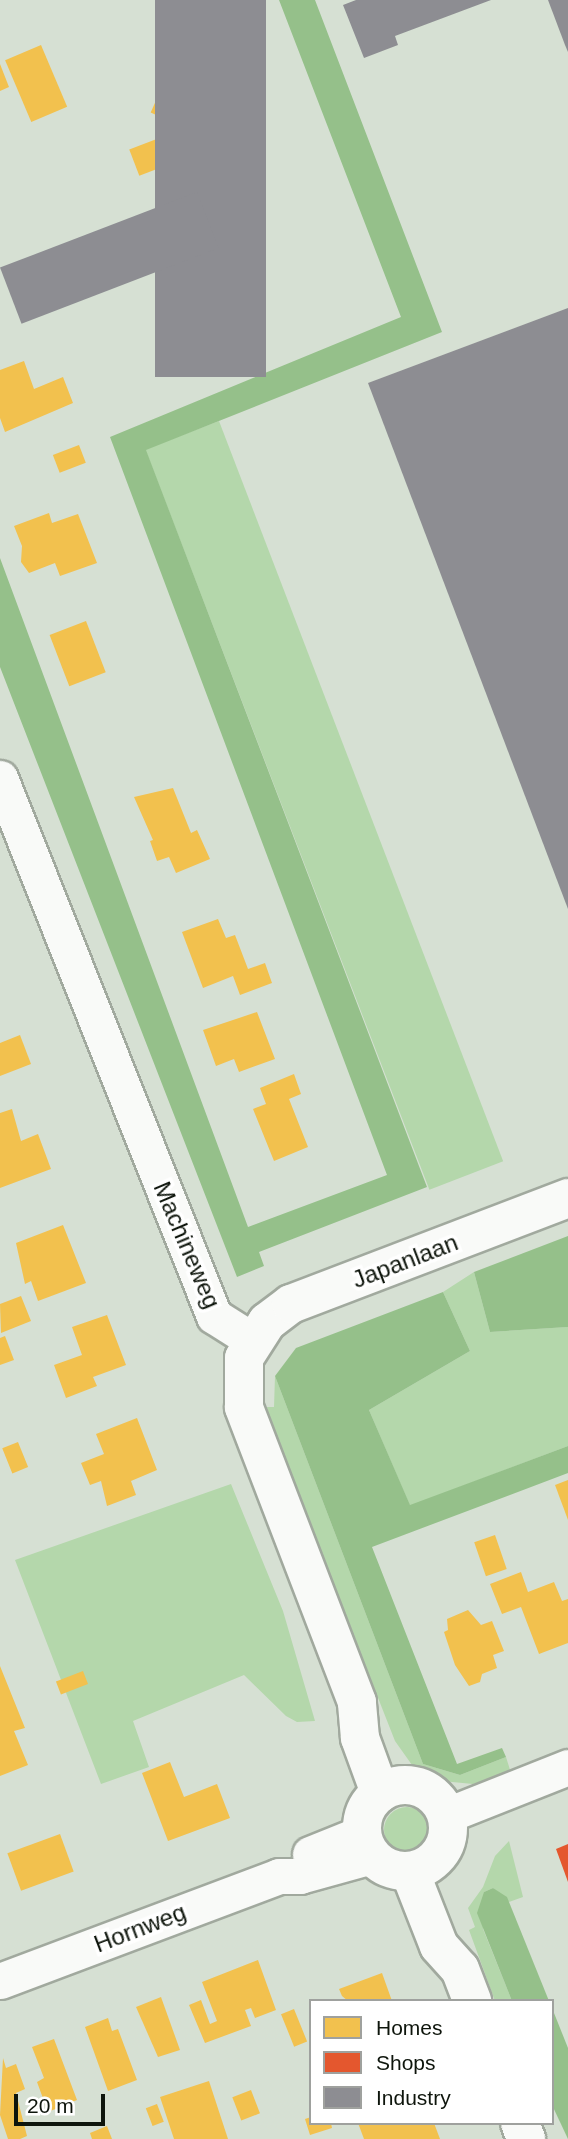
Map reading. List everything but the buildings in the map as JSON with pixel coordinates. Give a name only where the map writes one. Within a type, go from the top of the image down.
[{"type":"street","name":"Machineweg","points":[[0,778],[214,1316],[252,1339]]},
{"type":"street","name":"Japanlaan","points":[[252,1339],[291,1304],[568,1198]]},
{"type":"street","points":[[252,1339],[244,1358],[244,1407],[357,1702],[360,1738],[392,1789]]},
{"type":"street","points":[[447,1815],[568,1767]]},
{"type":"street","points":[[392,1789],[430,1793],[447,1815],[445,1847],[422,1867],[383,1866],[367,1845],[365,1810],[392,1789]]},
{"type":"street","name":"Hornweg","points":[[0,1981],[279,1876],[292,1862],[367,1845]]},
{"type":"street","points":[[422,1867],[439,1946],[466,1985]]},
{"type":"shaded area","points":[[279,0],[315,0],[442,332],[146,450],[427,1187],[259,1252],[264,1266],[237,1277],[0,667],[0,558],[248,1227],[387,1175],[110,437],[401,317]]},
{"type":"shaded area","points":[[219,421],[503,1161],[429,1190],[145,449]]},
{"type":"shaded area","points":[[568,1236],[568,1327],[490,1332],[474,1272]]},
{"type":"shaded area","points":[[474,1272],[490,1332],[568,1327],[568,1446],[410,1506],[369,1410],[470,1351],[443,1292]]},
{"type":"shaded area","points":[[443,1292],[470,1351],[369,1410],[410,1505],[568,1446],[568,1473],[372,1547],[457,1764],[502,1748],[506,1757],[460,1775],[423,1764],[275,1376],[296,1348]]},
{"type":"shaded area","points":[[275,1376],[423,1764],[460,1775],[506,1757],[511,1773],[473,1784],[442,1781],[412,1765],[395,1741],[268,1418],[267,1407],[274,1407]]},
{"type":"shaded area","points":[[231,1484],[283,1611],[315,1721],[297,1722],[286,1716],[244,1675],[133,1721],[149,1767],[101,1784],[15,1560]]},
{"type":"shaded area","points":[[407,1807],[423,1814],[430,1830],[423,1846],[407,1853],[391,1846],[384,1830],[391,1814]]},
{"type":"shaded area","points":[[509,1841],[523,1897],[509,1902],[493,1888],[484,1892],[483,1929],[511,1999],[494,1999],[469,1930],[475,1927],[468,1908],[483,1887],[495,1856]]},
{"type":"shaded area","points":[[493,1888],[507,1897],[548,1999],[511,1999],[477,1913],[484,1892]]},
{"type":"shaded area","points":[[554,2013],[568,2048],[568,2139],[554,2109]]}]
